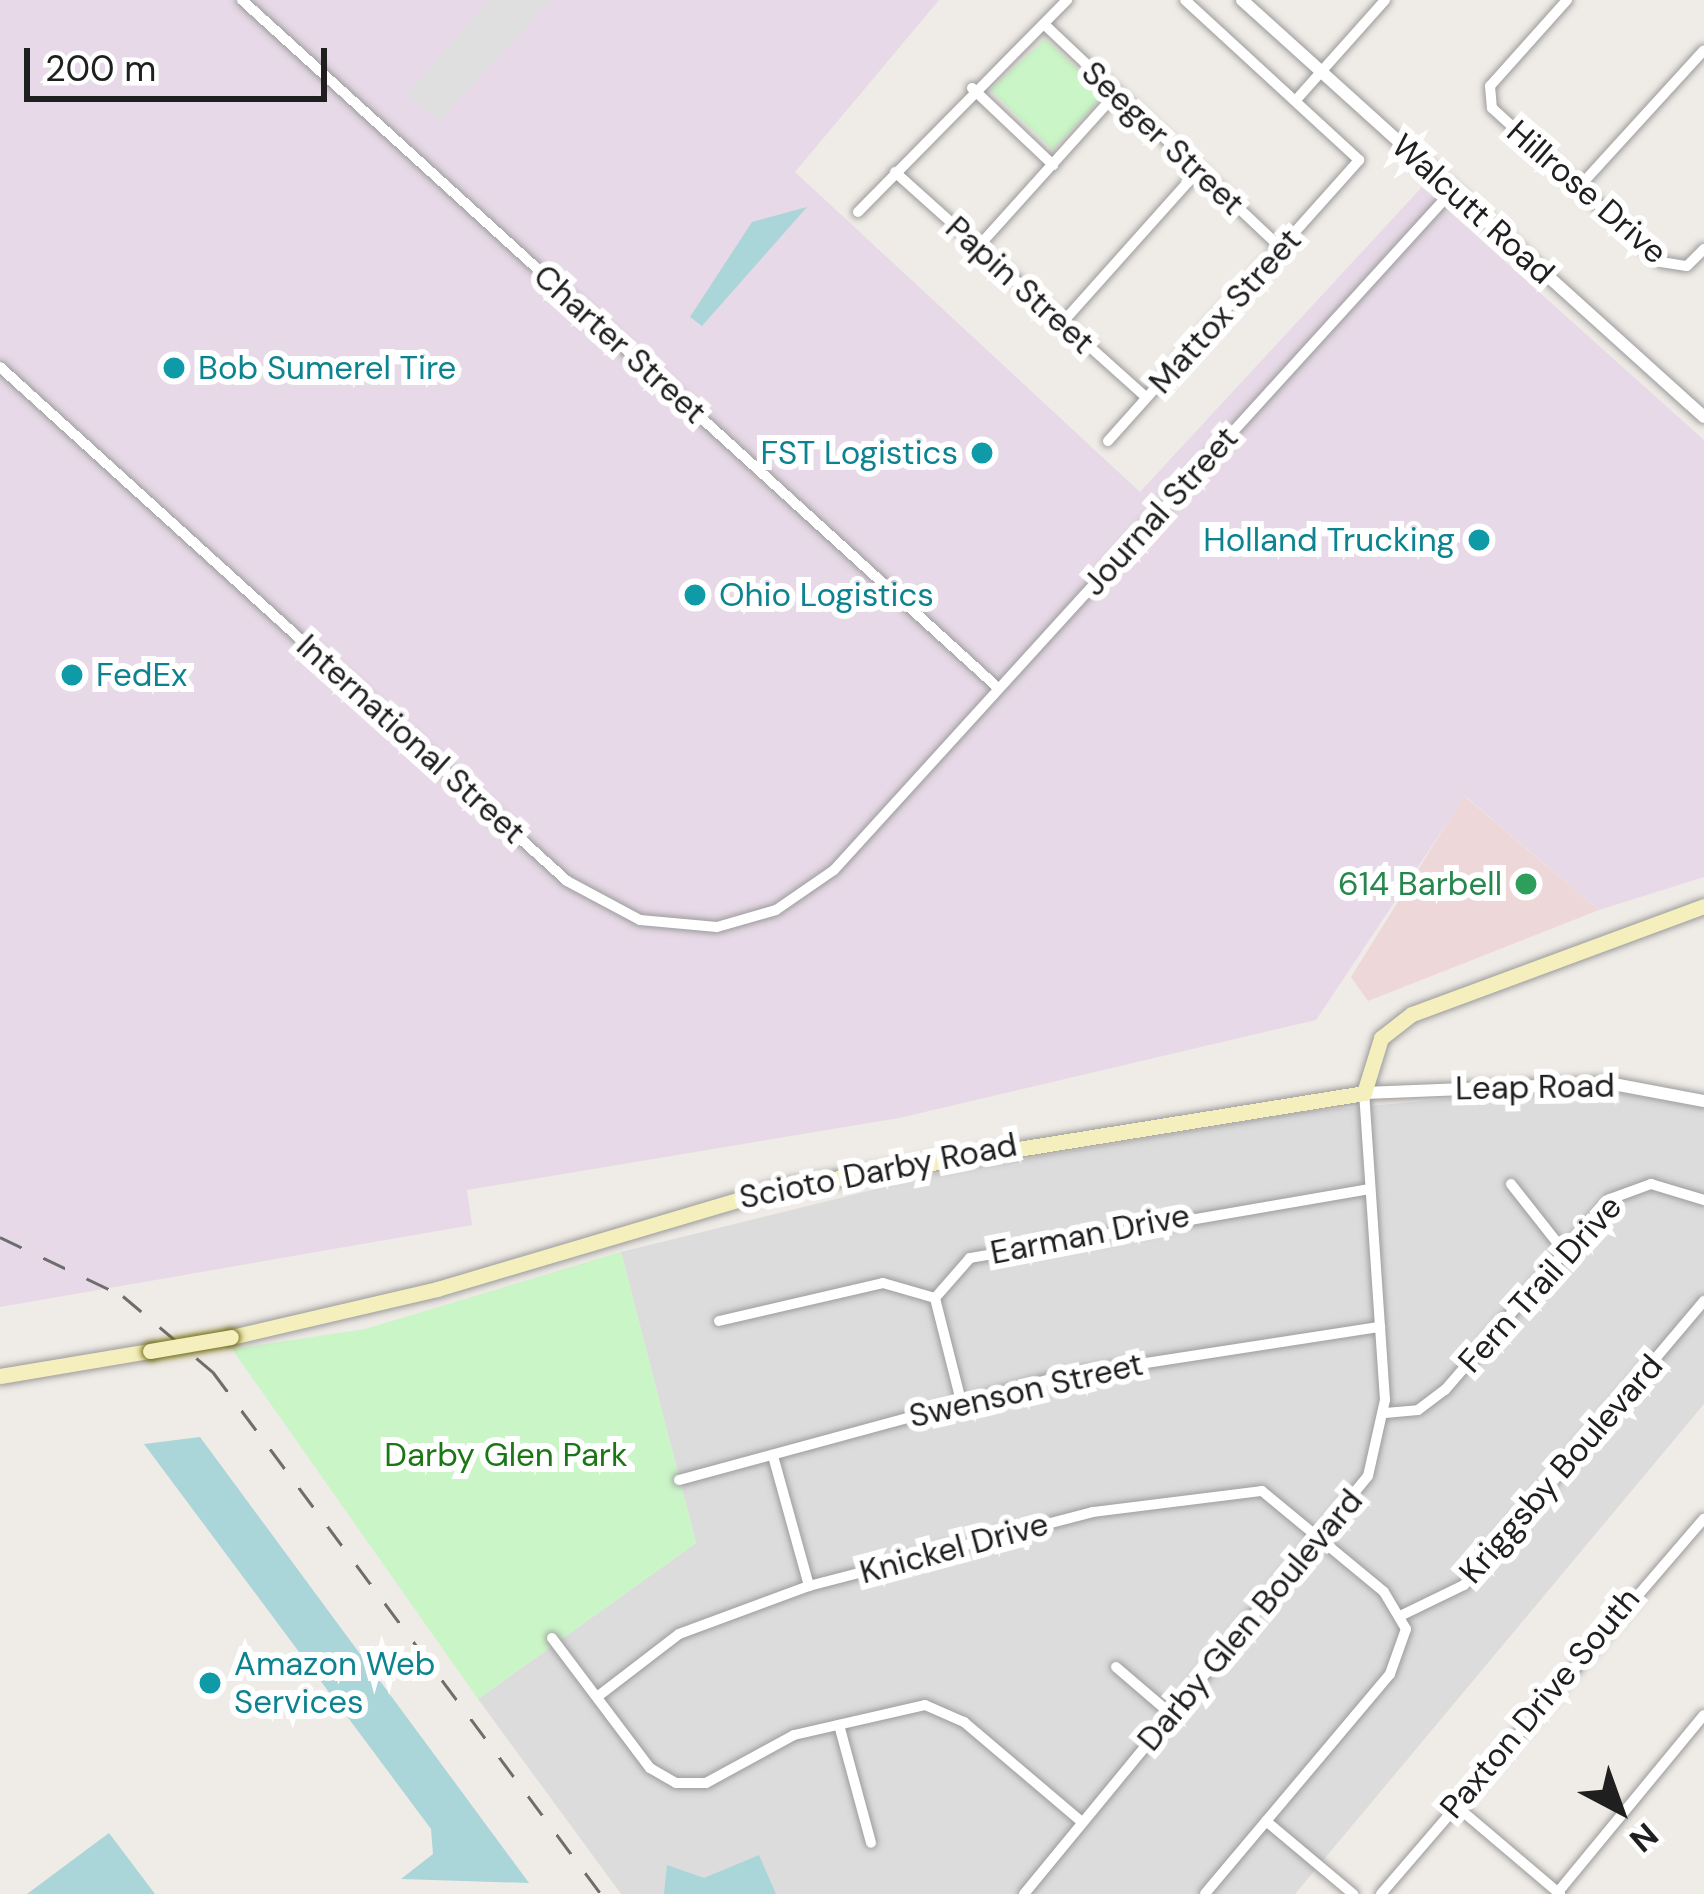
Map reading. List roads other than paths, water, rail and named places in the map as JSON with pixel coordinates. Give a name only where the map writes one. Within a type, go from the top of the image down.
[{"type":"main road","points":[[1364,1094],[1382,1038],[1412,1013],[1704,906]]},
{"type":"main road","name":"Scioto Darby Road","points":[[0,1376],[231,1337],[437,1289],[777,1188],[1364,1094]]},
{"type":"street","name":"Charter Street","points":[[242,0],[998,688]]},
{"type":"street","points":[[858,212],[972,88],[1067,0]]},
{"type":"street","points":[[1185,0],[1296,100],[1378,2]]},
{"type":"street","name":"Walcutt Road","points":[[1242,0],[1704,417]]},
{"type":"street","name":"Hillrose Drive","points":[[1567,0],[1488,97],[1660,262],[1694,260],[1704,249]]},
{"type":"street","name":"Seeger Street","points":[[1045,25],[1114,96],[1282,249]]},
{"type":"street","points":[[1579,187],[1704,50]]},
{"type":"street","points":[[972,88],[1053,165]]},
{"type":"street","points":[[977,248],[1114,96]]},
{"type":"street","name":"Mattox Street","points":[[1108,441],[1343,182],[1358,158],[1296,100]]},
{"type":"street","name":"Papin Street","points":[[895,172],[1146,398]]},
{"type":"street","points":[[1062,323],[1197,172]]},
{"type":"street","name":"Journal Street","points":[[868,833],[1453,190]]},
{"type":"street","name":"International Street","points":[[0,367],[610,909],[684,928],[746,921],[811,890],[868,833]]},
{"type":"street","name":"Leap Road","points":[[1364,1094],[1608,1083],[1704,1101]]},
{"type":"street","name":"Darby Glen Boulevard","points":[[1024,1894],[1322,1539],[1368,1477],[1385,1413],[1364,1094]]},
{"type":"street","points":[[1511,1184],[1563,1250]]},
{"type":"street","name":"Fern Trail Drive","points":[[1385,1413],[1418,1410],[1445,1390],[1563,1250],[1626,1189],[1670,1186],[1704,1200]]},
{"type":"street","name":"Earman Drive","points":[[935,1298],[955,1268],[988,1252],[1369,1189]]},
{"type":"street","points":[[718,1321],[883,1283],[935,1298],[961,1401]]},
{"type":"street","name":"Kriggsby Boulevard","points":[[1402,1615],[1464,1585],[1704,1301]]},
{"type":"street","name":"Swenson Street","points":[[679,1480],[961,1401],[1380,1327]]},
{"type":"street","points":[[773,1456],[809,1586]]},
{"type":"street","name":"Knickel Drive","points":[[597,1697],[712,1617],[809,1586],[1093,1512],[1239,1487],[1282,1503],[1402,1615]]},
{"type":"street","name":"Paxton Drive South","points":[[1381,1894],[1704,1519]]},
{"type":"street","points":[[1205,1894],[1398,1663],[1402,1615]]},
{"type":"street","points":[[552,1638],[650,1768],[692,1785],[760,1748],[839,1725],[939,1708],[1082,1822]]},
{"type":"street","points":[[1116,1666],[1172,1715]]},
{"type":"street","points":[[1455,1805],[1558,1893],[1704,1715]]},
{"type":"street","points":[[839,1725],[871,1843]]},
{"type":"street","points":[[1266,1821],[1353,1894]]},
{"type":"water","points":[[807,207],[702,326],[690,317],[752,222]]},
{"type":"water","points":[[200,1437],[529,1883],[401,1879],[433,1854],[431,1829],[144,1444]]},
{"type":"water","points":[[109,1833],[155,1894],[27,1894]]},
{"type":"water","points":[[759,1855],[776,1894],[664,1894],[667,1865],[704,1878]]},
{"type":"railway","points":[[0,1237],[123,1296],[213,1372],[601,1894]]},
{"type":"place","name":"Bob Sumerel Tire","points":[[174,368]]},
{"type":"place","name":"FST Logistics","points":[[982,453]]},
{"type":"place","name":"Holland Trucking","points":[[1479,540]]},
{"type":"place","name":"Ohio Logistics","points":[[695,595]]},
{"type":"place","name":"FedEx","points":[[72,675]]},
{"type":"place","name":"614 Barbell","points":[[1526,884]]},
{"type":"place","name":"Amazon Web Services","points":[[210,1683]]},
{"type":"park label","name":"Darby Glen Park","points":[[506,1455]]}]
